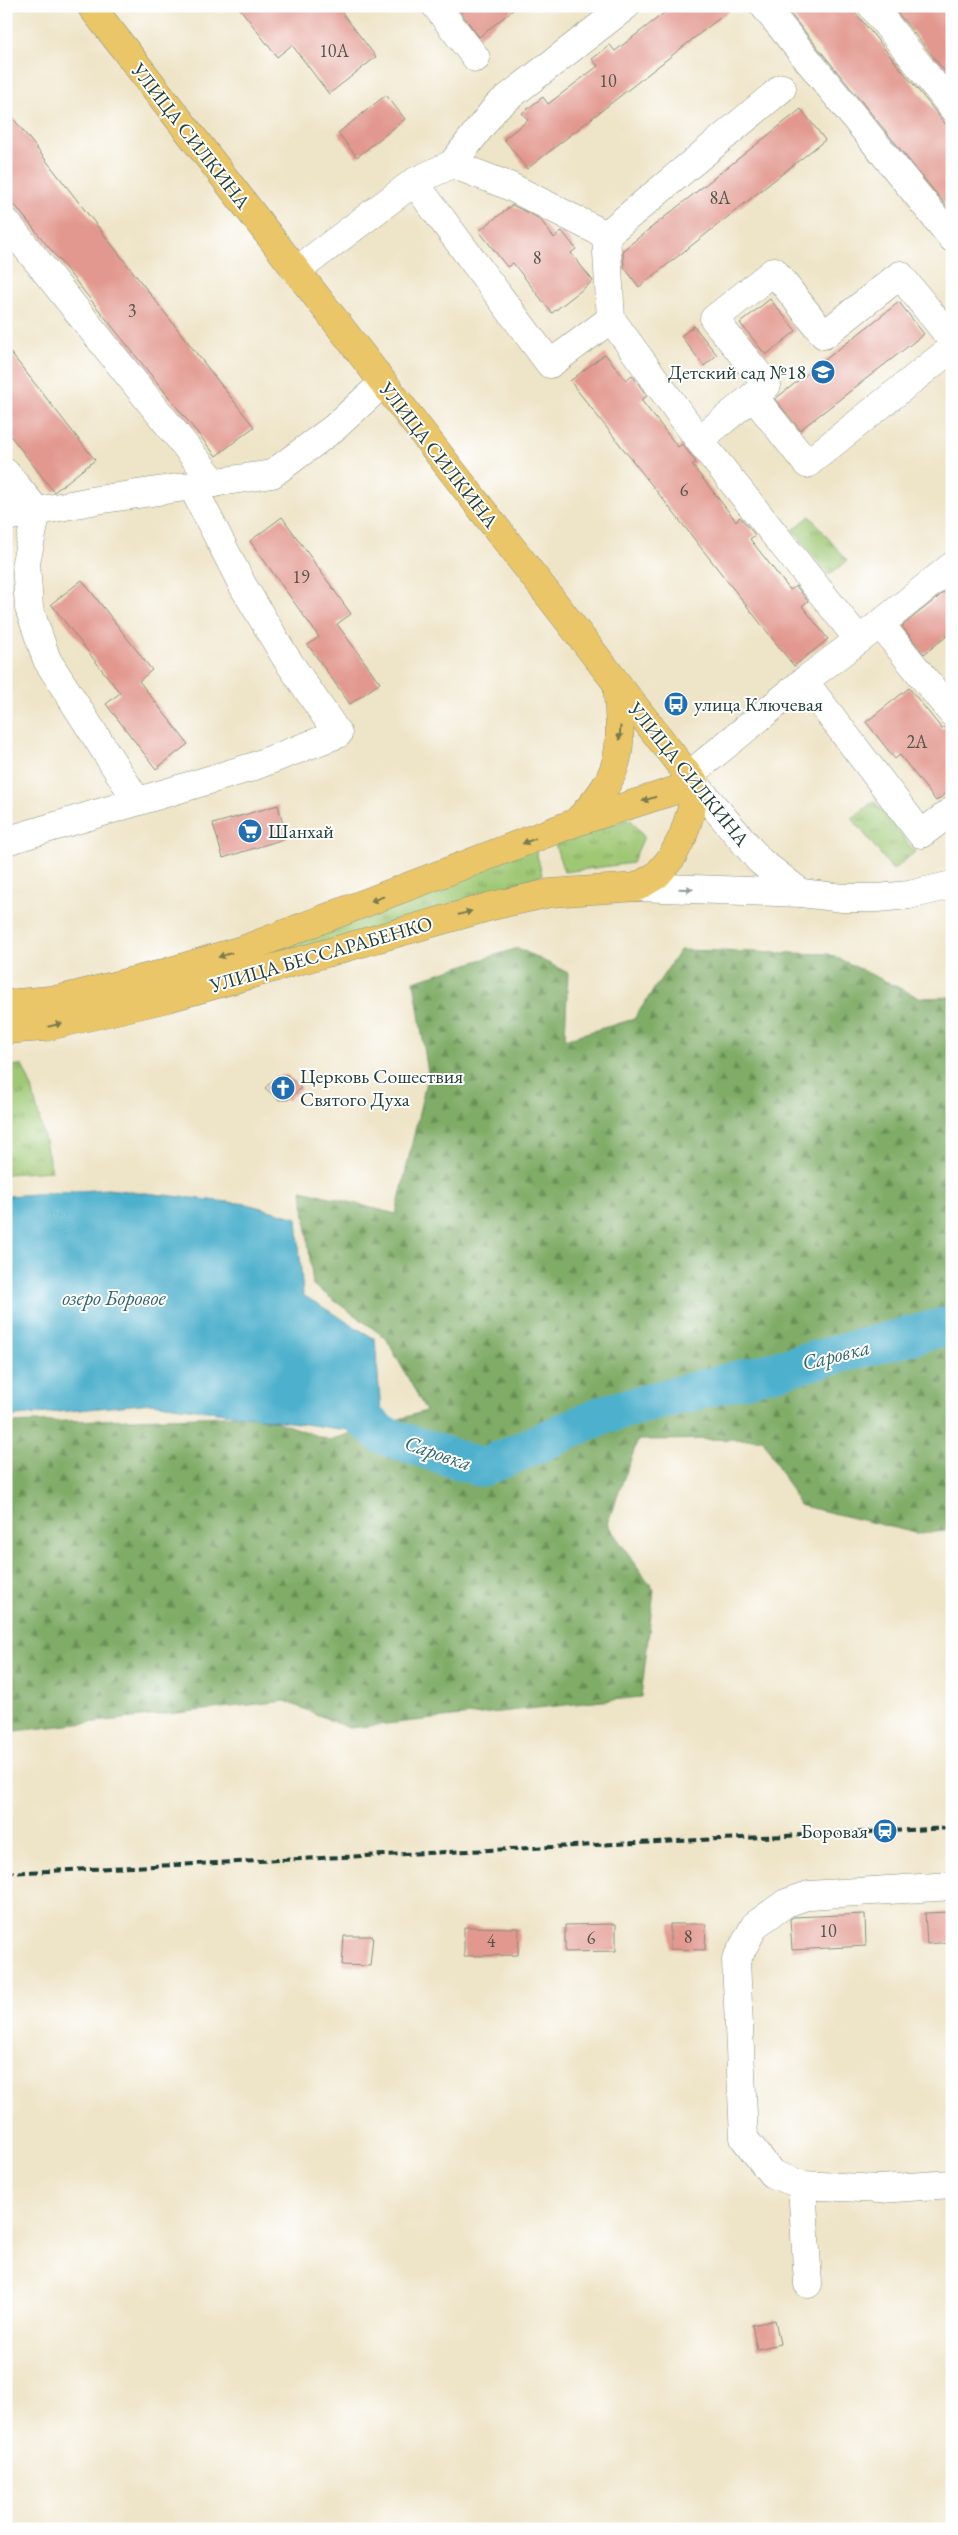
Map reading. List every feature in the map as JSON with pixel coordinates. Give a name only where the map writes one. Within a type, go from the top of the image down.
[{"type":"main road","name":"УЛИЦА СИЛКИНА","points":[[91,6],[692,780]]},
{"type":"main road","name":"УЛИЦА БЕССАРАБЕНКО","points":[[574,823],[598,800],[617,766],[620,726],[617,684]]},
{"type":"main road","name":"УЛИЦА БЕССАРАБЕНКО","points":[[6,1004],[60,999],[161,974],[245,949],[574,823],[692,780],[691,811],[683,836],[672,857],[657,875],[637,887],[550,893],[492,906],[168,998],[45,1027],[6,1030]]},
{"type":"street","points":[[436,6],[476,58]]},
{"type":"street","points":[[296,271],[414,182],[452,164],[497,106],[626,6]]},
{"type":"street","points":[[764,6],[952,238]]},
{"type":"street","points":[[872,6],[952,107]]},
{"type":"street","points":[[606,235],[782,88]]},
{"type":"street","points":[[452,164],[508,186],[606,235]]},
{"type":"street","points":[[414,182],[550,364],[610,319]]},
{"type":"street","points":[[6,222],[204,484],[243,586],[286,658],[338,734],[252,767],[6,841]]},
{"type":"street","points":[[606,235],[610,319],[700,440],[870,632],[952,713]]},
{"type":"street","points":[[700,440],[767,386],[714,319],[774,272],[824,336],[900,275],[952,340]]},
{"type":"street","points":[[753,396],[807,464],[952,348]]},
{"type":"street","points":[[6,517],[272,474],[334,428],[383,383]]},
{"type":"street","points":[[6,473],[37,511]]},
{"type":"street","points":[[37,511],[26,562],[29,608],[47,660],[137,801]]},
{"type":"street","points":[[692,780],[804,681],[870,632],[952,566]]},
{"type":"street","points":[[804,681],[921,834],[952,811]]},
{"type":"street","name":"УЛИЦА СИЛКИНА","points":[[692,780],[760,861],[801,893]]},
{"type":"street","name":"УЛИЦА БЕССАРАБЕНКО","points":[[637,887],[801,893],[843,898],[878,898],[910,895],[952,885]]},
{"type":"street","points":[[952,1886],[809,1895],[794,1900],[786,1903],[755,1925],[736,1960],[744,2138],[772,2174],[802,2185],[880,2189],[952,2184]]},
{"type":"street","points":[[802,2185],[808,2284]]},
{"type":"green space","points":[[810,516],[847,561],[829,575],[793,530]]},
{"type":"green space","points":[[874,801],[915,852],[893,870],[852,818]]},
{"type":"green space","points":[[630,819],[644,837],[632,863],[564,872],[554,841]]},
{"type":"green space","points":[[535,847],[542,875],[450,907],[174,990]]},
{"type":"green space","points":[[518,948],[568,973],[565,1039],[634,1019],[680,950],[829,954],[920,998],[952,997],[952,1530],[920,1534],[799,1505],[763,1439],[638,1440],[607,1524],[654,1590],[641,1697],[349,1728],[285,1701],[6,1732],[6,1423],[258,1415],[329,1440],[426,1411],[386,1338],[313,1285],[302,1190],[396,1214],[428,1073],[414,981]]},
{"type":"green space","points":[[22,1065],[32,1088],[52,1171],[6,1174],[6,1067]]},
{"type":"water","name":"озеро Боровое","points":[[108,1189],[247,1204],[297,1218],[303,1295],[375,1339],[383,1435],[152,1403],[6,1417],[6,1196]]},
{"type":"building","points":[[238,6],[337,6],[376,57],[329,94],[292,45],[277,57]]},
{"type":"building","points":[[456,6],[518,6],[479,37]]},
{"type":"building","points":[[673,6],[735,6],[527,169],[504,139],[528,120],[522,113],[543,97],[548,104],[598,66],[592,59],[610,45],[615,51]]},
{"type":"building","points":[[784,6],[850,6],[952,132],[952,213]]},
{"type":"building","points":[[892,6],[952,6],[952,80]]},
{"type":"building","points":[[386,95],[405,119],[357,157],[338,133]]},
{"type":"building","points":[[6,109],[254,427],[216,456],[6,194]]},
{"type":"building","points":[[801,109],[825,140],[639,287],[624,267],[623,250]]},
{"type":"building","points":[[512,205],[540,219],[554,238],[562,231],[576,249],[571,253],[593,281],[552,313],[513,263],[507,267],[479,231]]},
{"type":"building","points":[[770,299],[796,331],[766,355],[740,323]]},
{"type":"building","points":[[899,302],[924,334],[800,430],[775,399]]},
{"type":"building","points":[[694,326],[717,355],[704,366],[681,336]]},
{"type":"building","points":[[6,347],[95,460],[54,492],[6,430]]},
{"type":"building","points":[[605,354],[626,380],[632,375],[647,396],[641,400],[678,447],[682,444],[696,462],[692,465],[736,521],[740,517],[755,535],[750,539],[790,590],[796,586],[808,601],[802,606],[828,639],[794,666],[570,381]]},
{"type":"building","points":[[282,517],[351,614],[337,624],[380,683],[350,704],[308,645],[319,637],[250,541]]},
{"type":"building","points":[[82,580],[152,670],[139,681],[188,744],[156,769],[106,704],[120,693],[51,604]]},
{"type":"building","points":[[952,586],[952,632],[924,654],[902,626]]},
{"type":"building","points":[[909,688],[942,729],[945,727],[952,728],[952,789],[936,801],[900,755],[895,759],[866,722]]},
{"type":"building","name":"Шанхай","points":[[278,805],[287,838],[223,858],[213,824]]},
{"type":"building","points":[[287,1075],[301,1088],[288,1100],[279,1100],[265,1088],[277,1076]]},
{"type":"building","points":[[952,1912],[952,1942],[927,1944],[925,1913]]},
{"type":"building","points":[[865,1914],[866,1946],[792,1950],[790,1919],[793,1917]]},
{"type":"building","points":[[616,1924],[616,1951],[565,1952],[565,1925]]},
{"type":"building","points":[[670,1924],[706,1924],[705,1950],[670,1949]]},
{"type":"building","points":[[464,1927],[519,1928],[518,1955],[464,1956]]},
{"type":"building","points":[[344,1936],[373,1936],[370,1966],[342,1965]]},
{"type":"building","points":[[775,2320],[780,2344],[757,2349],[752,2325]]},
{"type":"waterway","name":"Саровка","points":[[343,1401],[383,1435],[482,1468],[605,1414],[952,1325]]},
{"type":"railway","points":[[6,1873],[952,1828]]},
{"type":"place","name":"Детский сад №18","points":[[823,372]]},
{"type":"place","name":"улица Ключевая","points":[[676,704]]},
{"type":"place","name":"Шанхай","points":[[250,831]]},
{"type":"place","name":"Церковь Сошествия Святого Духа","points":[[283,1088]]},
{"type":"place","name":"Боровая","points":[[885,1831]]}]
